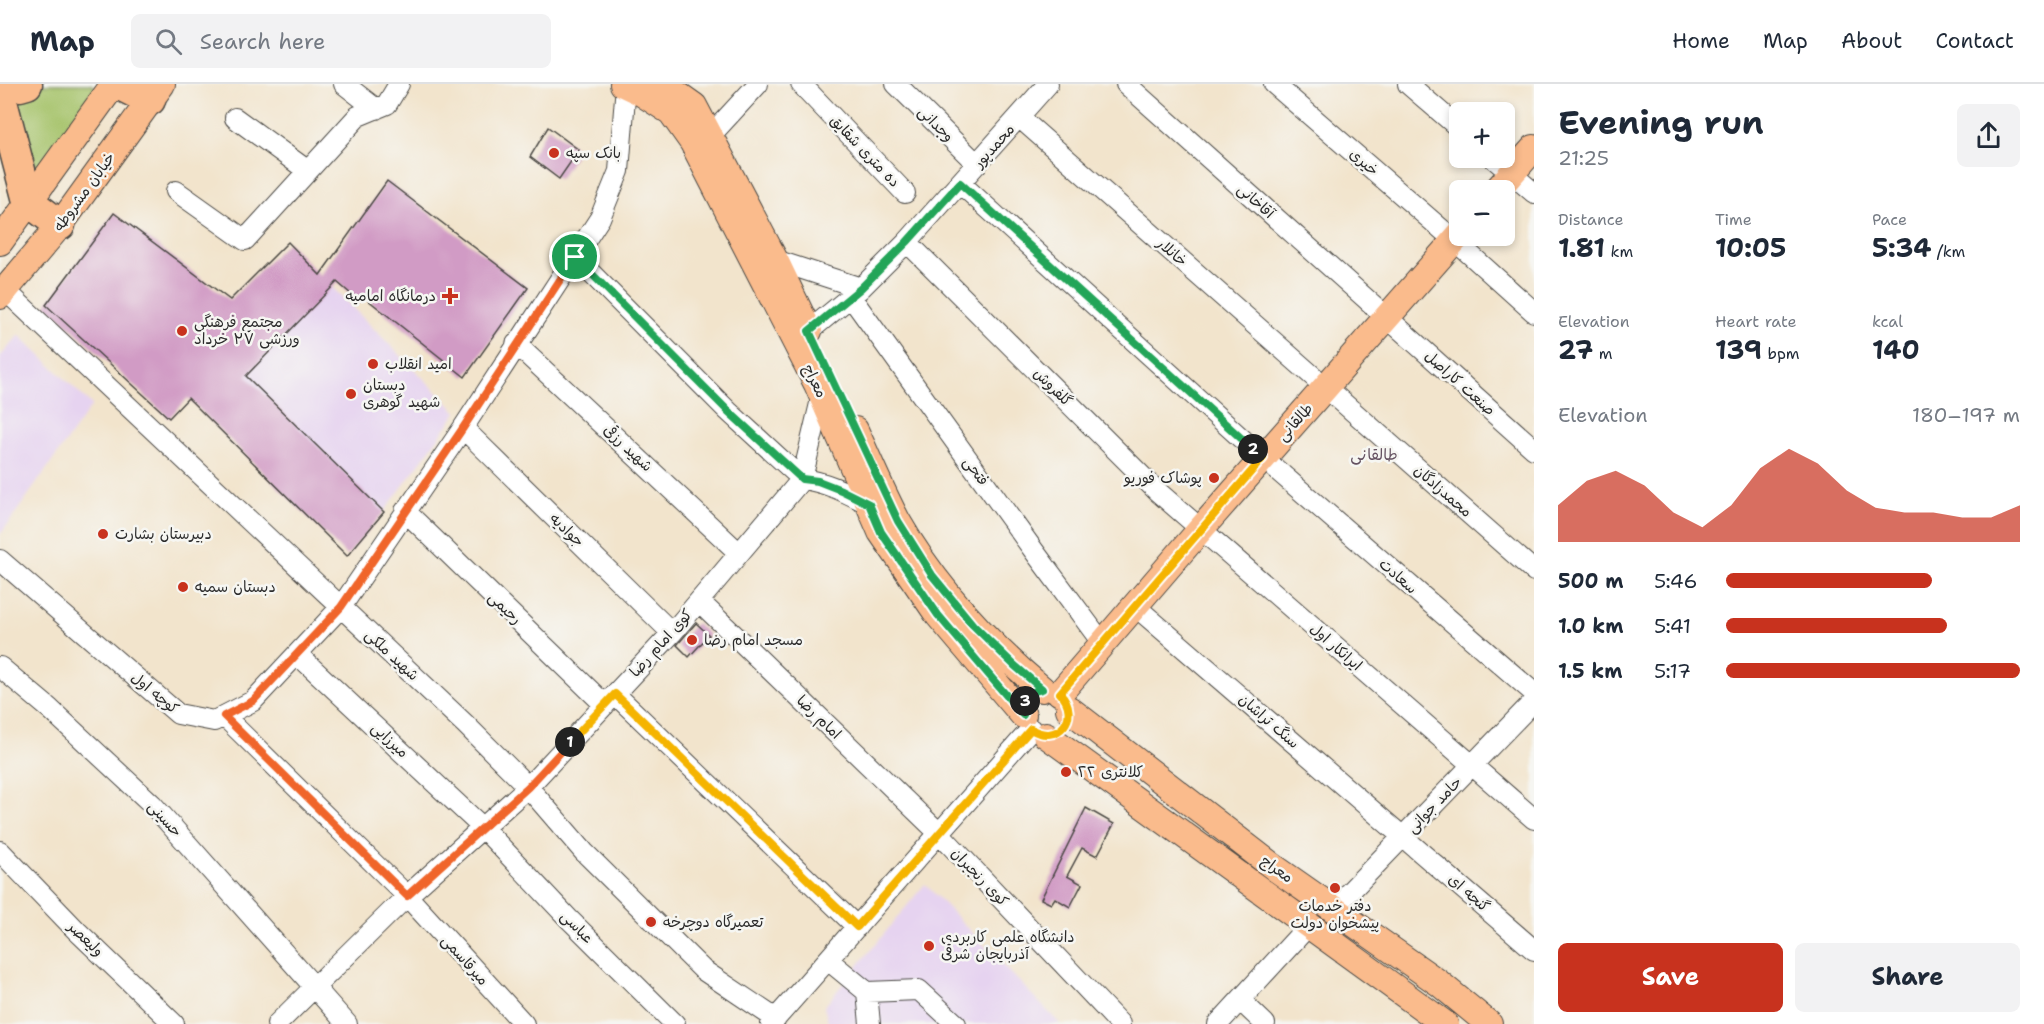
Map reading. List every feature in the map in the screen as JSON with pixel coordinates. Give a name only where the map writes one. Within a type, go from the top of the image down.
[{"type":"highway","points":[[17,84],[20,86],[27,84]]},
{"type":"highway","points":[[116,84],[156,92]]},
{"type":"highway","points":[[0,94],[28,201],[60,225]]},
{"type":"main road","points":[[0,242],[116,84]]},
{"type":"main road","name":"معراج","points":[[663,84],[694,95],[711,135],[775,260],[898,521],[932,575],[973,625],[1014,665],[1275,868],[1439,983],[1490,1024]]},
{"type":"main road","name":"معراج","points":[[624,85],[640,92],[671,112],[693,143],[822,395],[881,532],[938,615],[1033,726],[1308,926],[1428,1019]]},
{"type":"main road","name":"خیابان مشروطه","points":[[3,293],[60,225],[156,92]]},
{"type":"main road","points":[[1501,174],[1534,148]]},
{"type":"main road","name":"طالقانی","points":[[1057,697],[1449,246]]},
{"type":"main road","points":[[1035,691],[1057,697],[1069,717],[1060,730],[1033,726],[1025,701],[1035,691]]},
{"type":"street","points":[[344,84],[376,109]]},
{"type":"street","points":[[176,191],[245,240],[358,116],[387,104],[399,84]]},
{"type":"street","points":[[711,135],[758,84]]},
{"type":"street","name":"ده متری شقایق","points":[[801,84],[905,193]]},
{"type":"street","name":"وجدانی","points":[[896,84],[977,164]]},
{"type":"street","name":"محمدپور","points":[[809,331],[856,292],[907,242],[1048,84]]},
{"type":"street","name":"آقاخانی","points":[[1126,84],[1386,318]]},
{"type":"street","name":"خیری","points":[[1274,84],[1449,230]]},
{"type":"street","points":[[1407,84],[1449,120]]},
{"type":"street","name":"کوچه اول","points":[[0,560],[178,714],[214,721],[253,701],[341,607],[463,428],[600,218],[619,171],[624,85]]},
{"type":"street","name":"خانلار","points":[[1019,117],[1325,388]]},
{"type":"street","points":[[236,118],[309,171]]},
{"type":"street","points":[[1501,174],[1534,193]]},
{"type":"street","name":"سعادت","points":[[960,183],[1263,458],[1534,693]]},
{"type":"street","name":"گلفروش","points":[[907,242],[1157,491],[1200,530]]},
{"type":"street","name":"خیری","points":[[1466,246],[1534,312]]},
{"type":"street","points":[[575,257],[728,411],[802,479],[818,481],[869,504]]},
{"type":"street","points":[[775,260],[856,292]]},
{"type":"street","name":"فتحی","points":[[856,292],[1034,551],[1103,644]]},
{"type":"street","name":"شهید ملکی","points":[[3,293],[341,607],[528,787],[584,852],[703,970],[774,1022]]},
{"type":"street","name":"صنعت کاراصل","points":[[1386,318],[1534,449]]},
{"type":"street","name":"شهید رزقی","points":[[516,344],[739,553]]},
{"type":"street","name":"محمدزادگان","points":[[1325,388],[1534,570]]},
{"type":"street","points":[[802,479],[822,395]]},
{"type":"street","name":"جوادیه","points":[[463,428],[672,633]]},
{"type":"street","name":"کوی امام رضا","points":[[277,1024],[407,896],[528,787],[672,633],[802,479]]},
{"type":"street","name":"رحیمی","points":[[405,511],[857,927]]},
{"type":"street","name":"ایرانکار اول","points":[[1200,530],[1534,819]]},
{"type":"street","name":"امام رضا","points":[[699,601],[940,834]]},
{"type":"street","name":"سنگ تراشان","points":[[1135,606],[1403,836]]},
{"type":"street","name":"میرزایی","points":[[297,654],[482,827]]},
{"type":"street","name":"حسینی","points":[[0,667],[50,709],[152,804],[347,1024]]},
{"type":"street","name":"حامد جوانی","points":[[1334,909],[1534,701]]},
{"type":"street","points":[[224,716],[407,896]]},
{"type":"street","points":[[774,1022],[1033,726]]},
{"type":"street","name":"عباسی","points":[[482,827],[568,919],[675,1024]]},
{"type":"street","name":"کوی رنجبران","points":[[940,834],[1120,1024]]},
{"type":"street","name":"گنجه ای","points":[[1403,836],[1534,950]]},
{"type":"street","name":"ولیعصر","points":[[0,851],[77,931],[174,1024]]},
{"type":"street","name":"میرقاسمی","points":[[407,896],[524,1024]]},
{"type":"street","points":[[1218,1024],[1308,926]]},
{"type":"street","points":[[828,960],[867,992],[919,990],[956,1024]]},
{"type":"street","points":[[867,992],[870,1024]]},
{"type":"street","points":[[1240,1000],[1265,1024]]},
{"type":"shaded area","name":"دبستان شهید گوهری","points":[[332,287],[457,412],[384,512],[246,376]]},
{"type":"shaded area","points":[[19,335],[92,405],[0,535],[0,357]]},
{"type":"shaded area","name":"دانشگاه علمی کاربردی آذربایجان شرقی","points":[[925,884],[1060,1024],[829,1024],[824,1007]]},
{"type":"green space","points":[[12,84],[91,84],[97,89],[36,171]]},
{"type":"building","name":"بانک سپه","points":[[548,127],[579,150],[559,179],[530,157]]},
{"type":"building","points":[[387,181],[528,288],[465,377],[363,296],[359,301],[337,282],[246,376],[384,512],[347,556],[188,398],[169,418],[46,305],[114,213],[230,300],[288,242],[320,275]]},
{"type":"building","name":"مسجد امام رضا","points":[[696,623],[709,635],[689,657],[677,645]]},
{"type":"building","points":[[1086,808],[1114,824],[1097,856],[1082,848],[1067,876],[1082,884],[1070,907],[1055,898],[1051,904],[1041,899]]},
{"type":"place","name":"بانک سپه","points":[[554,153]]},
{"type":"place","name":"درمانگاه امامیه","points":[[450,296]]},
{"type":"place","name":"مجتمع فرهنگی ورزشی ۲۷ خرداد","points":[[182,331]]},
{"type":"place","name":"امید انقلاب","points":[[373,364]]},
{"type":"place","name":"دبستان شهید گوهری","points":[[351,394]]},
{"type":"place","name":"پوشاک فوریو","points":[[1214,478]]},
{"type":"place","name":"دبیرستان بشارت","points":[[103,534]]},
{"type":"place","name":"دبستان سمیه","points":[[183,587]]},
{"type":"place","name":"مسجد امام رضا","points":[[692,640]]},
{"type":"place","name":"کلانتری ٢٢","points":[[1066,772]]},
{"type":"place","name":"دفتر خدمات پیشخوان دولت","points":[[1335,888]]},
{"type":"place","name":"تعمیرگاه دوچرخه","points":[[651,922]]},
{"type":"place","name":"دانشگاه علمی کاربردی آذربایجان شرقی","points":[[929,946]]},
{"type":"district","name":"طالقانی","points":[[1374,454]]},
{"type":"route","points":[[960,183],[1263,458],[1060,693],[1068,703],[1069,717],[1066,724],[1053,734],[1046,735],[1031,729],[857,927],[615,694],[528,787],[407,896],[224,716],[253,701],[341,607],[463,428],[575,257],[728,411],[802,479],[818,481],[869,504],[881,532],[938,615],[1023,715],[1025,701],[1035,691],[1042,689],[973,625],[932,575],[898,521],[809,331],[861,288],[907,242],[960,183]]}]
